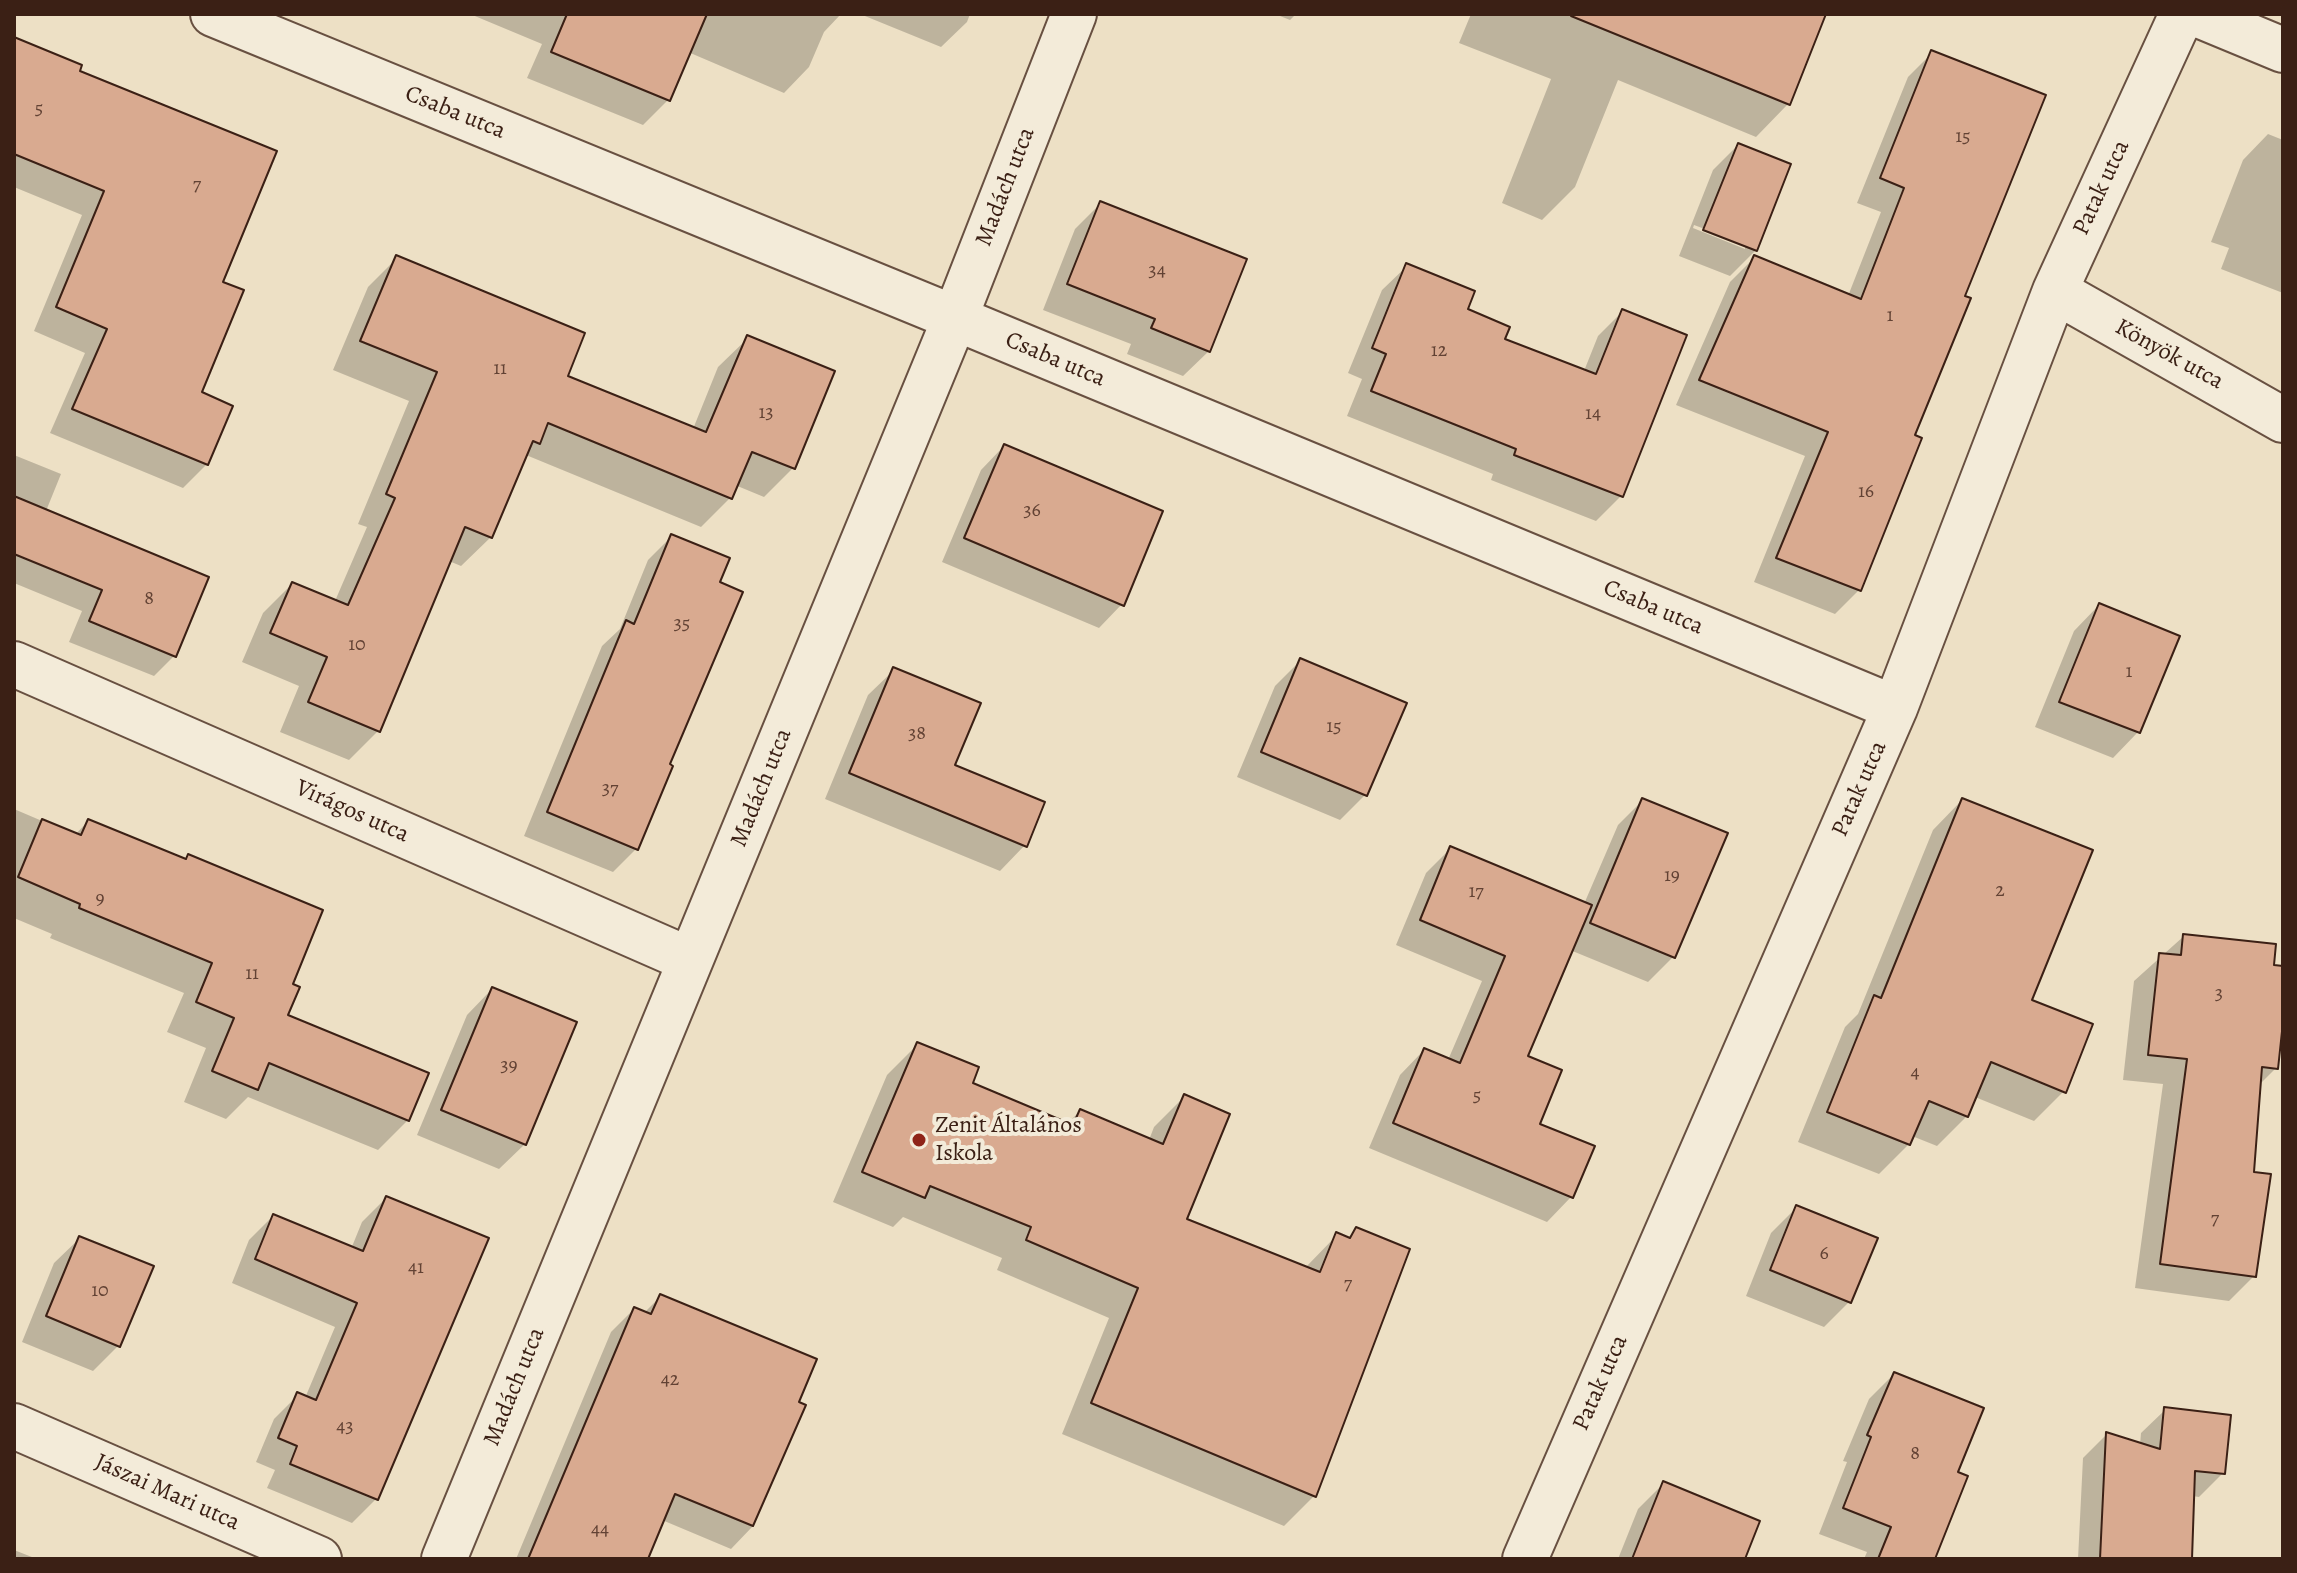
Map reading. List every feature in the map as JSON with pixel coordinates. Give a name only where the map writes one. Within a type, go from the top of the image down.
[{"type":"street","name":"Csaba utca","points":[[213,14],[1895,708]]},
{"type":"street","name":"Madách utca","points":[[444,1559],[955,318],[1074,14]]},
{"type":"street","name":"Patak utca","points":[[1525,1559],[1895,708],[2055,291],[2182,14]]},
{"type":"street","points":[[2196,14],[2283,50]]},
{"type":"street","name":"Könyök utca","points":[[2055,291],[2283,420]]},
{"type":"street","name":"Virágos utca","points":[[14,664],[690,960]]},
{"type":"street","name":"Jászai Mari utca","points":[[14,1426],[319,1559]]},
{"type":"building","points":[[567,14],[707,14],[670,101],[551,52]]},
{"type":"building","points":[[1572,14],[1826,14],[1790,105]]},
{"type":"building","points":[[14,37],[82,65],[80,71],[277,151],[223,282],[244,290],[202,392],[233,406],[208,465],[72,409],[107,329],[56,307],[104,191],[14,154]]},
{"type":"building","points":[[1931,50],[2046,95],[1965,296],[1971,298],[1915,435],[1922,438],[1861,591],[1776,558],[1828,432],[1699,380],[1754,255],[1861,299],[1904,188],[1880,178]]},
{"type":"building","points":[[1738,143],[1791,164],[1757,251],[1703,230]]},
{"type":"building","points":[[1100,201],[1247,259],[1210,352],[1151,328],[1155,319],[1067,284]]},
{"type":"building","points":[[396,255],[585,333],[568,376],[706,432],[747,335],[835,371],[795,469],[752,452],[732,499],[548,423],[540,444],[533,441],[492,538],[465,527],[380,732],[308,702],[327,657],[270,633],[292,582],[348,605],[395,498],[386,494],[437,372],[360,341]]},
{"type":"building","points":[[1406,263],[1475,291],[1468,309],[1510,327],[1505,339],[1596,374],[1622,309],[1687,335],[1623,497],[1514,455],[1516,449],[1371,391],[1386,354],[1372,348]]},
{"type":"building","points":[[1004,444],[1163,511],[1124,606],[964,538]]},
{"type":"building","points":[[14,496],[209,577],[176,657],[89,621],[102,590],[14,554]]},
{"type":"building","points":[[671,534],[730,558],[720,582],[743,592],[670,764],[673,766],[638,850],[547,812],[626,620],[634,624]]},
{"type":"building","points":[[2099,603],[2180,636],[2140,733],[2059,702]]},
{"type":"building","points":[[1300,658],[1407,703],[1367,796],[1261,752]]},
{"type":"building","points":[[893,667],[981,703],[955,765],[1045,802],[1027,847],[849,773]]},
{"type":"building","points":[[1642,798],[1728,833],[1675,958],[1590,923]]},
{"type":"building","points":[[1962,798],[2093,850],[2032,1000],[2093,1024],[2066,1093],[1991,1062],[1968,1117],[1929,1101],[1910,1145],[1827,1112],[1874,995],[1881,998]]},
{"type":"building","points":[[42,819],[81,835],[88,819],[186,859],[188,854],[323,910],[293,984],[300,987],[288,1015],[429,1073],[409,1121],[269,1063],[258,1090],[212,1071],[234,1018],[196,1002],[212,963],[79,908],[80,904],[18,877]]},
{"type":"building","points":[[1450,846],[1592,905],[1528,1056],[1562,1070],[1540,1124],[1595,1146],[1573,1198],[1393,1123],[1424,1048],[1460,1063],[1505,956],[1420,920]]},
{"type":"building","points":[[2183,934],[2276,944],[2274,965],[2283,966],[2283,1022],[2278,1069],[2262,1067],[2254,1172],[2271,1174],[2256,1277],[2160,1264],[2187,1059],[2148,1055],[2159,953],[2181,955]]},
{"type":"building","points":[[492,987],[577,1022],[526,1145],[441,1110]]},
{"type":"building","points":[[917,1042],[979,1067],[973,1083],[1073,1125],[1080,1109],[1163,1144],[1184,1094],[1230,1114],[1187,1219],[1320,1272],[1336,1232],[1350,1238],[1356,1227],[1410,1249],[1316,1497],[1091,1403],[1138,1288],[1026,1240],[1031,1227],[930,1186],[925,1198],[862,1172]]},
{"type":"building","points":[[386,1196],[489,1238],[378,1500],[290,1464],[297,1446],[278,1438],[297,1392],[316,1400],[357,1303],[255,1259],[273,1214],[363,1251]]},
{"type":"building","points":[[1796,1205],[1878,1238],[1851,1303],[1770,1270]]},
{"type":"building","points":[[79,1236],[154,1266],[120,1347],[46,1316]]},
{"type":"building","points":[[660,1294],[817,1359],[799,1402],[806,1405],[753,1526],[675,1494],[648,1559],[528,1559],[634,1307],[651,1314]]},
{"type":"building","points":[[1894,1372],[1984,1408],[1958,1472],[1968,1476],[1935,1559],[1878,1559],[1891,1527],[1843,1508],[1871,1437],[1867,1435]]},
{"type":"building","points":[[2164,1407],[2231,1415],[2225,1474],[2195,1471],[2192,1559],[2100,1559],[2106,1432],[2160,1449]]},
{"type":"building","points":[[1663,1481],[1760,1521],[1745,1559],[1632,1559]]},
{"type":"place","name":"Zenit Általános Iskola","points":[[919,1140]]}]
